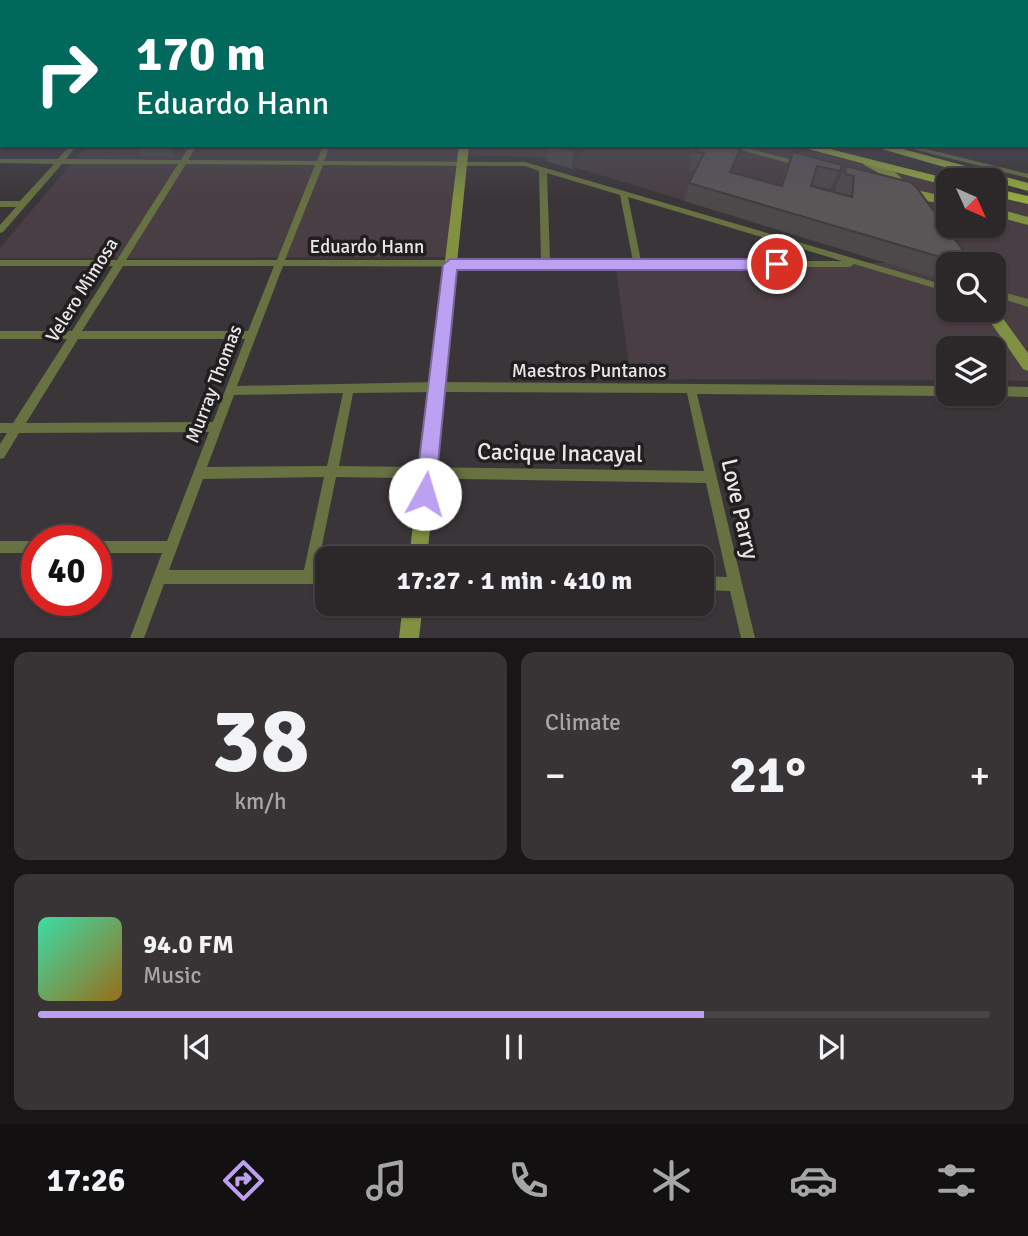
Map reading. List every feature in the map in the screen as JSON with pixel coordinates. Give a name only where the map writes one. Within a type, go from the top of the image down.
[{"type":"main road","points":[[806,147],[936,180]]},
{"type":"main road","points":[[814,147],[827,153]]},
{"type":"main road","points":[[890,147],[921,151],[962,168]]},
{"type":"main road","points":[[1006,181],[1028,187]]},
{"type":"main road","points":[[1006,195],[1028,200]]},
{"type":"street","points":[[0,230],[72,147]]},
{"type":"street","name":"Velero Mimosa","points":[[0,454],[193,147]]},
{"type":"street","name":"Murray Thomas","points":[[137,638],[251,335],[326,147]]},
{"type":"street","points":[[419,546],[464,147]]},
{"type":"street","points":[[734,147],[805,166]]},
{"type":"street","points":[[921,151],[1028,176]]},
{"type":"street","points":[[0,161],[526,164],[936,286]]},
{"type":"street","points":[[867,162],[887,170],[922,213]]},
{"type":"street","points":[[544,170],[546,265]]},
{"type":"street","points":[[901,187],[908,175],[922,176]]},
{"type":"street","points":[[901,187],[936,197]]},
{"type":"street","points":[[623,192],[638,265]]},
{"type":"street","points":[[0,204],[22,204]]},
{"type":"street","points":[[1006,215],[1028,221]]},
{"type":"street","name":"Eduardo Hann","points":[[0,263],[860,264]]},
{"type":"street","points":[[1006,297],[1028,303]]},
{"type":"street","points":[[998,322],[1028,365]]},
{"type":"street","points":[[0,335],[251,335]]},
{"type":"street","name":"Maestros Puntanos","points":[[230,391],[437,387],[936,391]]},
{"type":"street","points":[[309,577],[349,389]]},
{"type":"street","name":"Love Parry","points":[[691,389],[748,638]]},
{"type":"street","points":[[1006,391],[1028,392]]},
{"type":"street","points":[[0,428],[216,427]]},
{"type":"street","name":"Cacique Inacayal","points":[[199,472],[333,471],[711,477]]},
{"type":"street","points":[[0,547],[21,547]]},
{"type":"street","points":[[112,547],[171,547]]},
{"type":"street","points":[[159,577],[315,577]]},
{"type":"street","points":[[714,583],[736,584]]},
{"type":"street","points":[[409,638],[412,616]]},
{"type":"shaded area","points":[[85,147],[795,147],[936,181],[936,238],[1006,238],[1006,198],[1028,203],[1028,381],[1006,380],[1006,336],[936,336],[936,380],[631,379],[615,262],[890,263],[541,157],[462,155],[447,257],[0,258],[0,248]]},
{"type":"building","points":[[698,147],[741,147],[730,172],[782,186],[793,152],[842,165],[840,171],[817,166],[811,186],[852,197],[854,176],[845,174],[846,166],[910,182],[936,214],[936,238],[954,238],[964,252],[936,252],[936,256],[689,183],[704,153],[695,152]]},
{"type":"route","points":[[425,494],[450,265],[777,264]]}]
